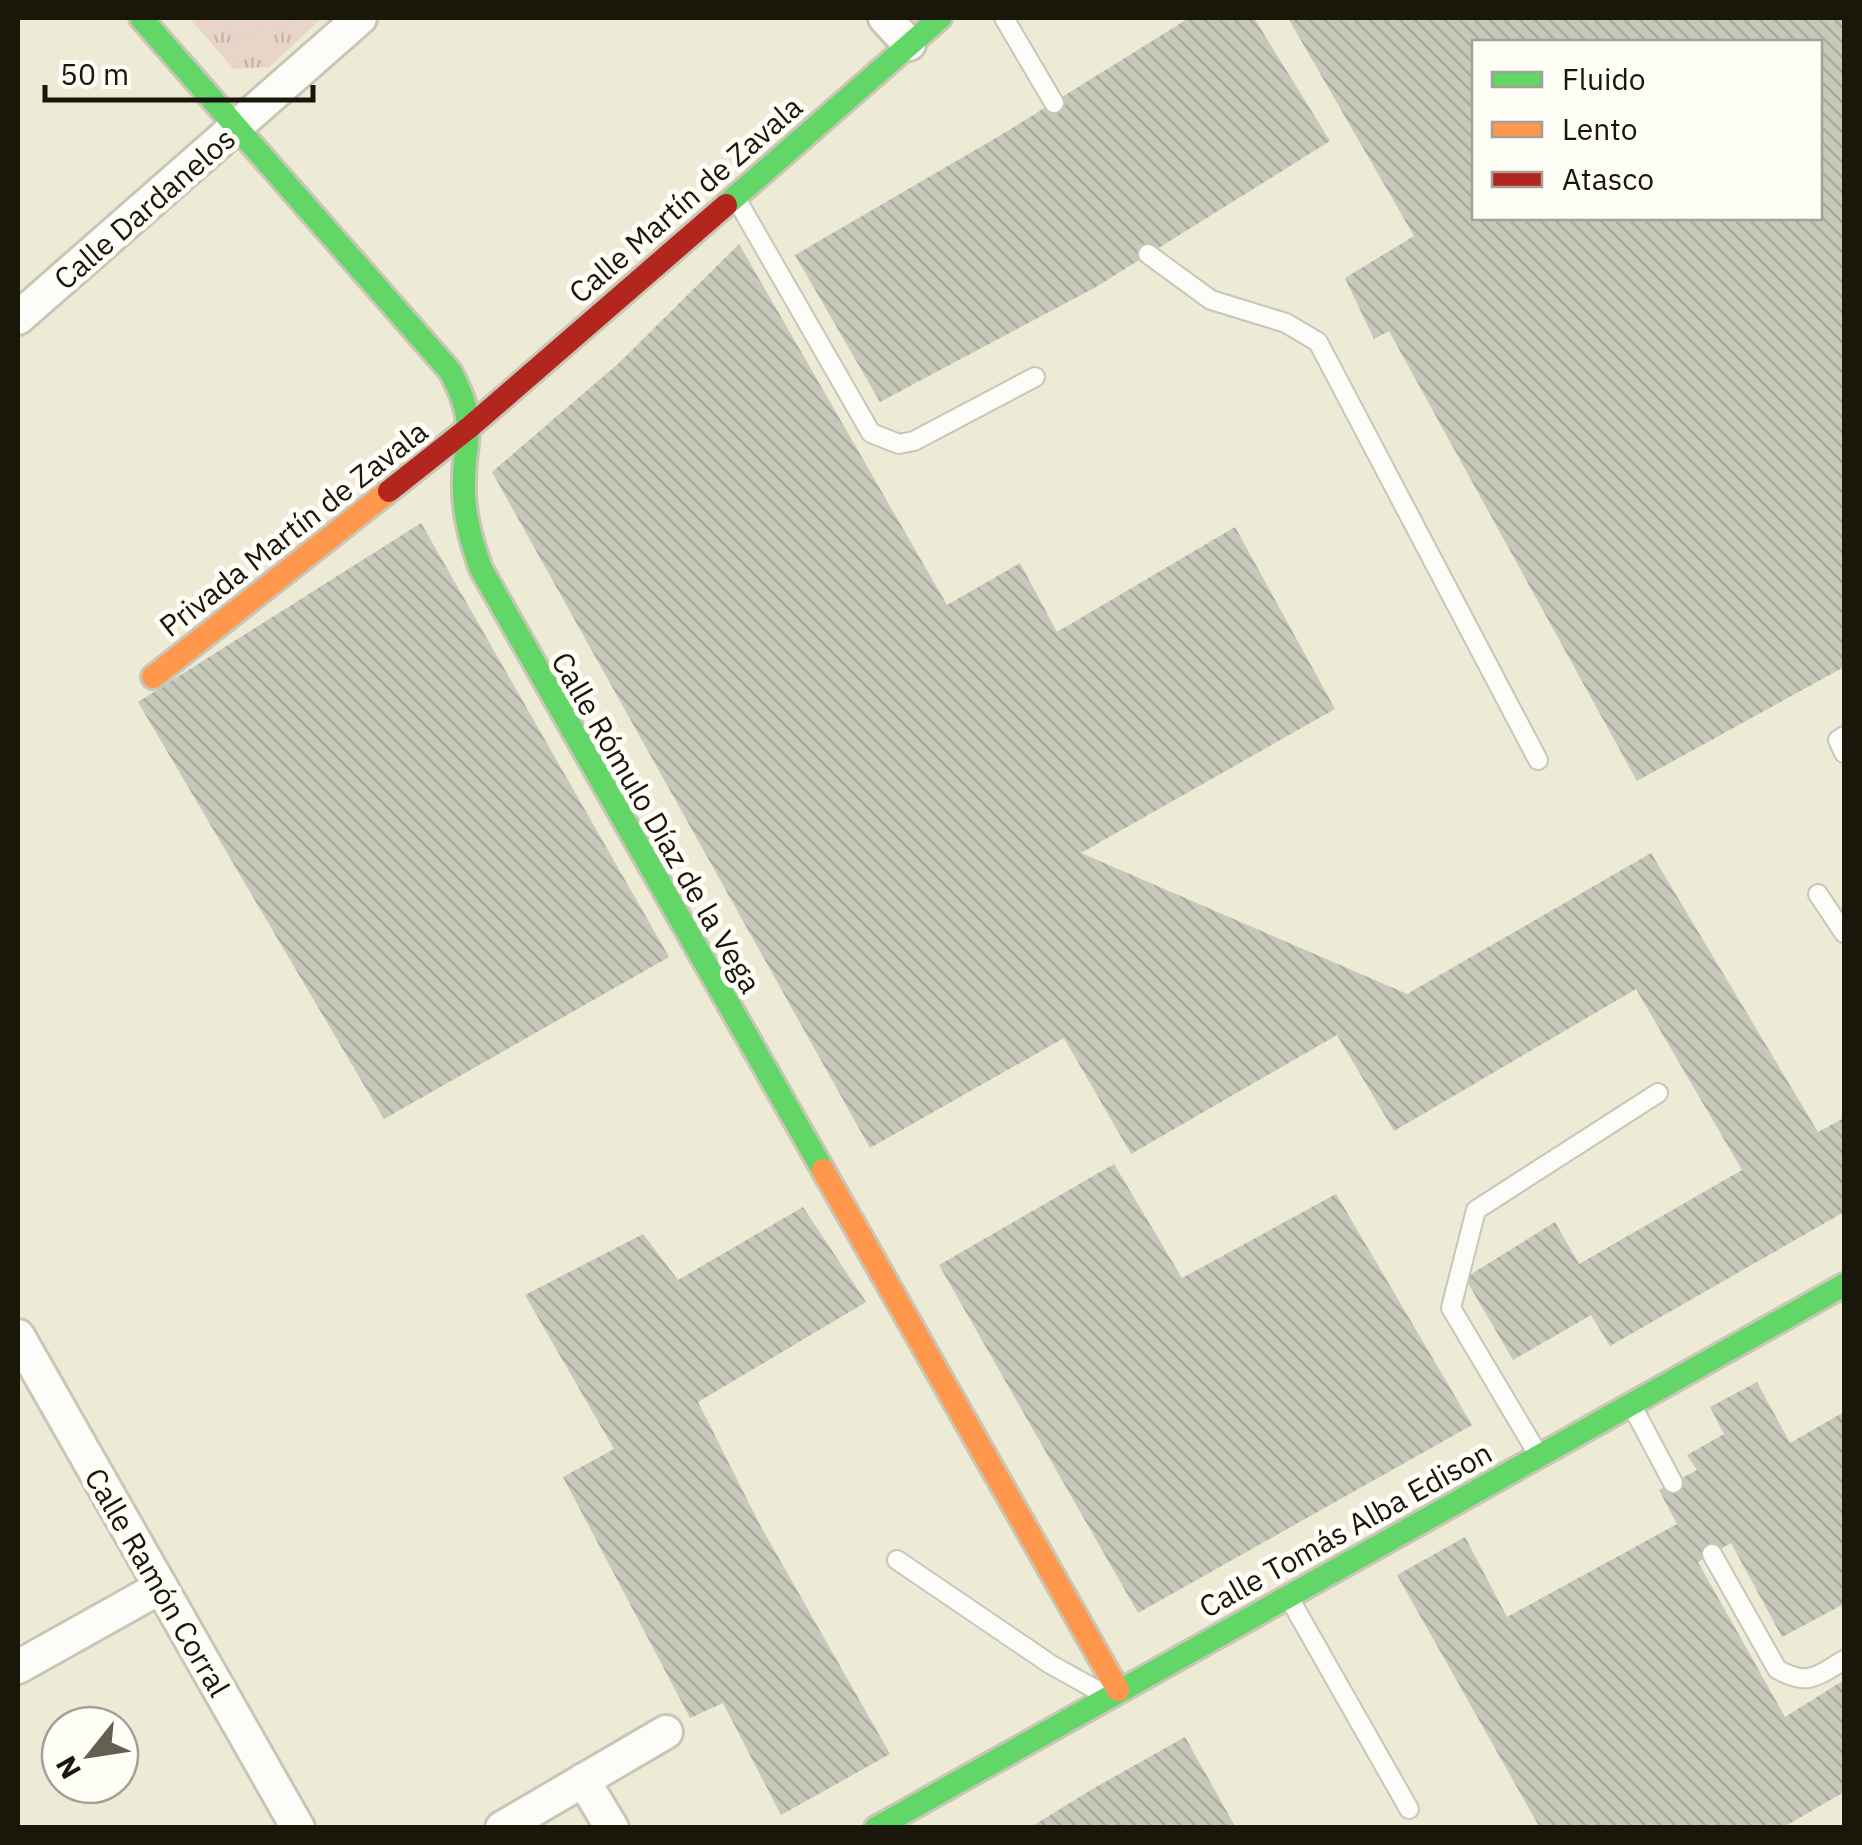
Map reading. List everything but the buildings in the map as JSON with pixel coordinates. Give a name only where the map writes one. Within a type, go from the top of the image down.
[{"type":"street","name":"Calle Rómulo Díaz de la Vega","points":[[142,18],[432,348],[462,396],[471,426],[464,488],[468,528],[481,569],[500,608],[1112,1693]]},
{"type":"street","name":"Calle Dardanelos","points":[[18,318],[360,18]]},
{"type":"street","points":[[885,18],[908,44]]},
{"type":"street","name":"Calle Martín de Zavala","points":[[471,426],[940,18]]},
{"type":"street","name":"Privada Martín de Zavala","points":[[153,677],[471,426]]},
{"type":"street","name":"Calle Tomás Alba Edison","points":[[876,1828],[1844,1286]]},
{"type":"street","name":"Calle Ramón Corral","points":[[18,1336],[298,1828]]},
{"type":"street","points":[[18,1668],[161,1587]]},
{"type":"street","points":[[502,1828],[666,1732]]},
{"type":"street","points":[[583,1780],[612,1828]]},
{"type":"lane","points":[[1004,18],[1054,102]]},
{"type":"lane","points":[[734,196],[872,433],[899,444],[914,441],[1035,376]]},
{"type":"lane","points":[[1148,254],[1211,300],[1286,323],[1318,342],[1538,760]]},
{"type":"lane","points":[[1844,736],[1838,740],[1844,753]]},
{"type":"lane","points":[[1818,894],[1844,933]]},
{"type":"lane","points":[[1539,1456],[1451,1308],[1476,1210],[1658,1092]]},
{"type":"lane","points":[[1632,1404],[1673,1482]]},
{"type":"lane","points":[[1712,1554],[1778,1669],[1795,1679],[1812,1679],[1844,1660]]},
{"type":"lane","points":[[897,1560],[1050,1664],[1112,1693]]},
{"type":"lane","points":[[1288,1596],[1408,1809]]},
{"type":"path","points":[[218,18],[234,36],[281,29],[294,18]]},
{"type":"green space","points":[[189,18],[322,18],[269,67],[234,69]]},
{"type":"traffic: fast","points":[[141,18],[450,371],[468,420],[465,503],[481,569],[823,1170]]},
{"type":"traffic: fast","points":[[726,205],[940,18]]},
{"type":"traffic: fast","points":[[876,1828],[1844,1285]]},
{"type":"traffic: slow","points":[[153,677],[389,491]]},
{"type":"traffic: slow","points":[[823,1170],[1118,1690]]},
{"type":"traffic: jam","points":[[389,491],[471,426],[726,205]]}]
